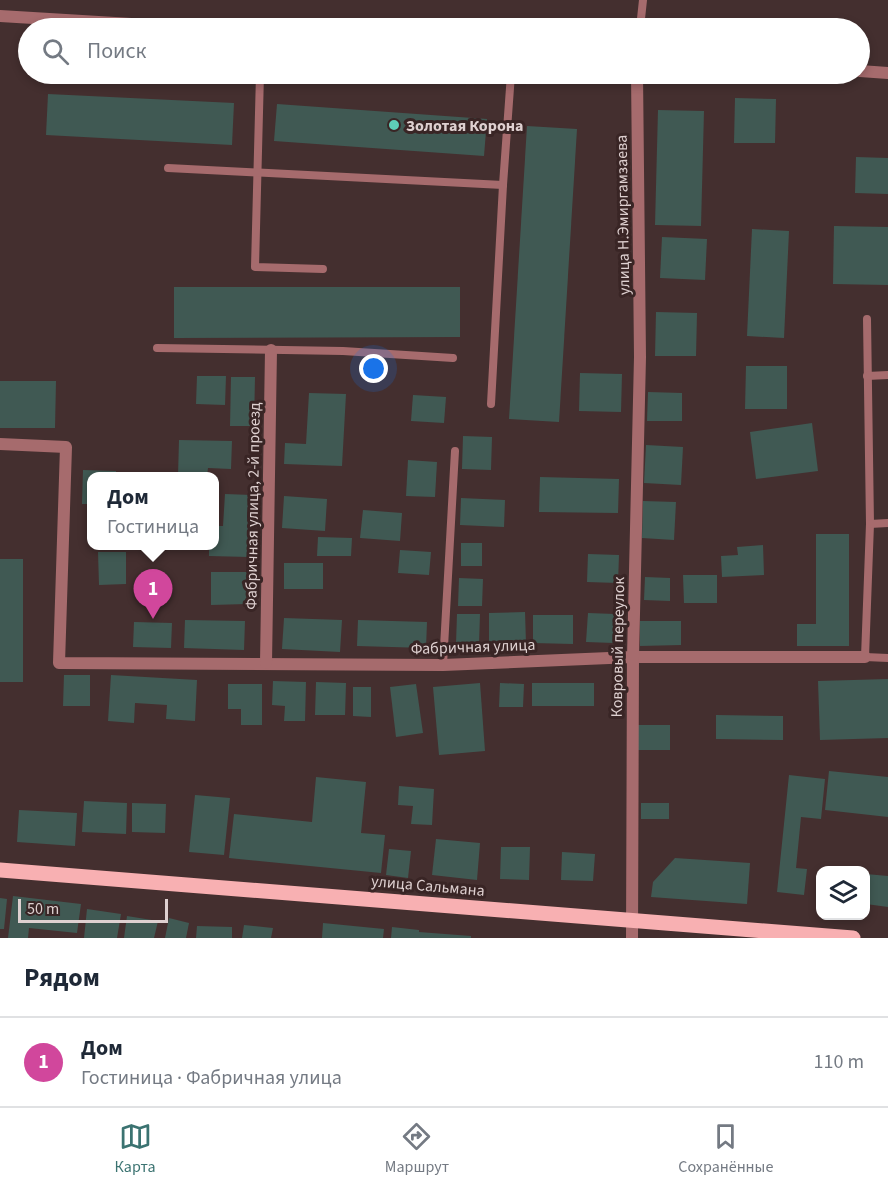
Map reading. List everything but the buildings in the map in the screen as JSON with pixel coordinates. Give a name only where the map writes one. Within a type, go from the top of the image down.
[{"type":"main road","name":"улица Сальмана","points":[[0,870],[853,938]]},
{"type":"street","points":[[0,16],[33,18]]},
{"type":"street","points":[[870,72],[888,73]]},
{"type":"street","name":"улица Н.Эмиргамзаева","points":[[637,84],[640,357]]},
{"type":"street","name":"Фабричная улица, 2-й проезд","points":[[266,663],[271,350]]},
{"type":"street","name":"Ковровый переулок","points":[[632,938],[633,657],[640,357]]},
{"type":"street","name":"Фабричная улица","points":[[0,444],[66,447],[59,663],[443,664],[633,657],[865,657]]},
{"type":"lane","points":[[641,18],[643,0]]},
{"type":"lane","points":[[260,84],[255,267],[323,269]]},
{"type":"lane","points":[[491,404],[510,84]]},
{"type":"lane","points":[[168,168],[503,185]]},
{"type":"lane","points":[[865,657],[870,524],[867,319]]},
{"type":"lane","points":[[157,348],[343,351],[453,358]]},
{"type":"lane","points":[[867,376],[888,375]]},
{"type":"lane","points":[[443,664],[455,451]]},
{"type":"lane","points":[[870,524],[888,523]]},
{"type":"lane","name":"Фабричная улица","points":[[865,657],[888,658]]},
{"type":"place","name":"Золотая Корона","points":[[394,125]]},
{"type":"place","name":"Дом","points":[[153,619]]}]
